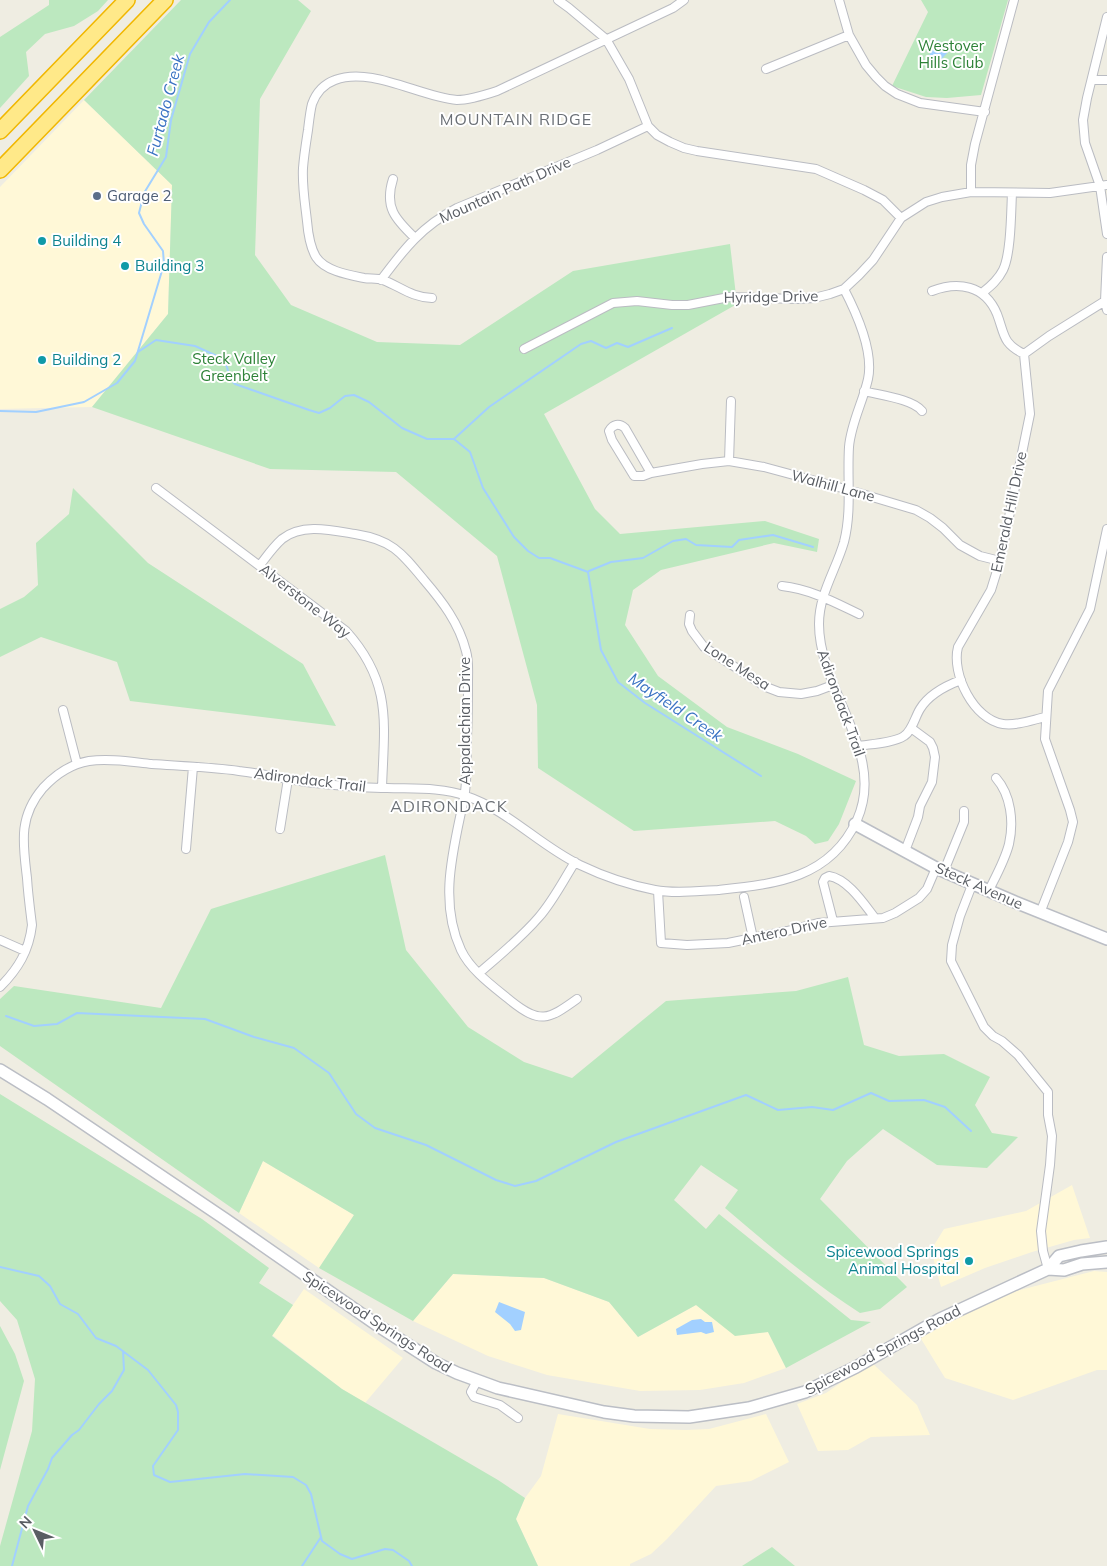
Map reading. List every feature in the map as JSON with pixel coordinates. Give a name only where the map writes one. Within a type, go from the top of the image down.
[{"type":"highway","points":[[0,131],[127,0]]},
{"type":"highway","points":[[0,170],[165,0]]},
{"type":"main road","name":"Steck Avenue","points":[[855,824],[972,885],[989,890],[1040,913],[1107,939]]},
{"type":"main road","name":"Spicewood Springs Road","points":[[0,1070],[47,1099],[225,1218],[320,1286],[436,1363],[498,1388],[604,1412],[634,1416],[689,1417],[745,1409],[805,1392],[856,1367],[940,1319],[1048,1269],[1059,1256],[1107,1247]]},
{"type":"main road","name":"Spicewood Springs Road","points":[[1048,1269],[1064,1270],[1082,1264],[1107,1262]]},
{"type":"street","points":[[558,0],[606,39],[629,79],[648,126],[657,135],[684,148],[816,170],[883,200],[901,218]]},
{"type":"street","points":[[432,298],[419,298],[381,280],[364,278],[338,271],[322,264],[316,257],[308,233],[303,169],[312,104],[325,85],[350,77],[363,78],[386,82],[445,98],[458,100],[471,98],[497,91],[674,8],[684,0]]},
{"type":"street","points":[[839,0],[849,35],[866,65],[885,86],[897,94],[920,103],[985,112]]},
{"type":"street","points":[[971,192],[971,165],[1014,0]]},
{"type":"street","points":[[1107,17],[1084,109],[1085,143],[1104,185],[1107,234]]},
{"type":"street","points":[[766,70],[849,35]]},
{"type":"street","points":[[1092,80],[1107,80]]},
{"type":"street","name":"Mountain Path Drive","points":[[381,280],[415,238],[440,217],[648,126]]},
{"type":"street","points":[[393,179],[389,190],[392,210],[397,220],[415,238]]},
{"type":"street","name":"Hyridge Drive","points":[[524,349],[613,303],[637,301],[672,305],[688,304],[729,296],[798,299],[814,298],[844,289],[873,260],[901,218],[926,202],[942,197],[971,192],[1050,193],[1104,185]]},
{"type":"street","points":[[982,293],[996,282],[1007,259],[1012,193]]},
{"type":"street","points":[[1107,257],[1105,301],[1107,310]]},
{"type":"street","points":[[932,291],[945,286],[960,285],[982,293],[996,313],[1003,336],[1008,344],[1024,354],[1105,301]]},
{"type":"street","name":"Adirondack Trail","points":[[0,987],[22,960],[32,925],[22,836],[26,820],[40,792],[54,778],[77,764],[92,761],[105,760],[238,771],[320,784],[440,790],[465,795],[498,812],[574,862],[593,871],[658,891],[703,891],[794,878],[813,869],[828,858],[842,845],[855,824],[864,801],[865,792],[865,774],[858,746],[824,662],[820,647],[819,617],[822,596],[844,540],[848,516],[850,445],[853,425],[868,377],[867,348],[855,312],[844,289]]},
{"type":"street","name":"Emerald Hill Drive","points":[[1024,354],[1030,414],[1000,561],[991,590],[958,647],[957,653],[961,680],[965,692],[973,705],[982,714],[991,720],[1003,724],[1017,724],[1045,717]]},
{"type":"street","points":[[864,391],[908,402],[918,406],[922,411]]},
{"type":"street","points":[[729,461],[731,401]]},
{"type":"street","name":"Walhill Lane","points":[[651,472],[625,428],[621,424],[616,424],[612,427],[609,431],[612,440],[634,476],[729,461],[764,467],[916,510],[943,528],[960,545],[980,556],[1000,561]]},
{"type":"street","name":"Alverstone Way","points":[[156,488],[346,631],[366,656],[379,685],[382,699],[384,737],[382,788]]},
{"type":"street","name":"Appalachian Drive","points":[[260,565],[281,540],[296,531],[304,529],[345,532],[376,538],[393,546],[403,555],[443,602],[455,622],[466,651],[468,664],[465,795],[450,868],[450,905],[456,937],[462,951],[479,973],[521,1009],[536,1017],[553,1015],[577,999]]},
{"type":"street","points":[[1040,913],[1068,842],[1072,822],[1070,810],[1045,739],[1048,691],[1090,609],[1104,558],[1107,529]]},
{"type":"street","points":[[782,586],[822,596],[858,614]]},
{"type":"street","name":"Lone Mesa","points":[[690,615],[689,624],[692,631],[704,647],[766,687],[779,692],[801,694],[817,692],[833,685]]},
{"type":"street","points":[[858,746],[905,736],[921,707],[929,698],[939,690],[961,680]]},
{"type":"street","points":[[63,710],[77,764]]},
{"type":"street","points":[[905,851],[918,817],[920,806],[932,782],[935,757],[930,742],[911,728]]},
{"type":"street","points":[[186,849],[193,767]]},
{"type":"street","points":[[989,890],[1009,844],[1011,820],[1008,796],[996,778]]},
{"type":"street","points":[[280,829],[288,779]]},
{"type":"street","name":"Antero Drive","points":[[658,891],[661,943],[728,943],[818,923],[883,918],[919,898],[927,889],[940,870],[964,822],[964,811]]},
{"type":"street","points":[[479,973],[538,918],[574,862]]},
{"type":"street","points":[[833,921],[824,882],[825,878],[829,876],[836,878],[850,888],[875,918]]},
{"type":"street","points":[[972,885],[960,916],[952,945],[951,961],[984,1027],[1018,1055],[1048,1092],[1048,1115],[1052,1136],[1041,1231],[1043,1251],[1048,1269]]},
{"type":"street","points":[[744,897],[753,938]]},
{"type":"street","points":[[0,940],[26,951]]},
{"type":"street","points":[[477,1381],[471,1392],[473,1396],[500,1405],[518,1418]]},
{"type":"shaded area","points":[[84,100],[172,185],[168,314],[92,407],[0,409],[0,187]]},
{"type":"shaded area","points":[[263,1161],[354,1215],[319,1268],[239,1213]]},
{"type":"shaded area","points":[[1072,1185],[1090,1238],[1074,1240],[1032,1252],[985,1268],[941,1287],[931,1250],[944,1229],[1026,1211]]},
{"type":"shaded area","points":[[1094,1271],[1107,1272],[1107,1370],[1097,1370],[1013,1400],[945,1378],[915,1329],[969,1303]]},
{"type":"shaded area","points":[[453,1274],[544,1278],[609,1302],[638,1337],[696,1305],[735,1335],[768,1332],[786,1368],[744,1383],[700,1390],[640,1391],[547,1375],[488,1356],[413,1321]]},
{"type":"shaded area","points":[[304,1289],[403,1358],[365,1403],[342,1389],[272,1335]]},
{"type":"shaded area","points":[[871,1362],[917,1405],[930,1435],[871,1437],[848,1450],[818,1451],[797,1404],[826,1393]]},
{"type":"shaded area","points":[[558,1414],[650,1429],[686,1430],[709,1429],[766,1414],[789,1462],[751,1481],[716,1486],[651,1554],[630,1564],[630,1566],[538,1566],[516,1519],[525,1498],[541,1476]]},
{"type":"green space","points":[[49,0],[108,0],[98,11],[74,26],[45,34],[26,52],[29,76],[0,108],[0,37],[49,5]]},
{"type":"green space","name":"Steck Valley Greenbelt","points":[[181,0],[298,0],[311,11],[260,99],[255,255],[291,305],[377,342],[460,345],[573,271],[730,244],[737,304],[544,414],[595,509],[620,534],[765,521],[819,539],[817,552],[774,543],[661,570],[633,590],[625,625],[658,676],[727,727],[798,754],[856,781],[839,824],[828,841],[815,844],[806,836],[775,821],[634,831],[538,768],[537,705],[497,556],[396,472],[270,469],[92,407],[168,314],[172,185],[84,100]]},
{"type":"green space","name":"Westover Hills Club","points":[[921,0],[1008,0],[981,95],[947,98],[926,97],[892,86],[928,12]]},
{"type":"green space","points":[[73,488],[148,563],[303,664],[336,726],[130,701],[117,662],[41,637],[0,657],[0,609],[24,597],[38,585],[36,543],[69,514]]},
{"type":"green space","points":[[385,855],[406,950],[468,1027],[524,1062],[572,1078],[666,1001],[796,991],[848,977],[864,1045],[899,1056],[944,1054],[990,1077],[975,1105],[992,1133],[1018,1137],[987,1168],[937,1165],[883,1129],[847,1161],[820,1199],[907,1287],[880,1309],[860,1313],[808,1276],[725,1208],[738,1190],[701,1165],[674,1200],[706,1229],[719,1214],[851,1320],[871,1322],[786,1368],[768,1332],[735,1336],[696,1305],[638,1337],[609,1302],[544,1278],[453,1274],[413,1321],[319,1268],[354,1215],[263,1161],[239,1213],[0,1046],[0,999],[14,986],[161,1008],[211,909]]},
{"type":"green space","points":[[0,1094],[202,1219],[269,1268],[259,1283],[293,1305],[272,1336],[342,1389],[498,1480],[525,1498],[516,1519],[538,1566],[0,1566],[0,1546],[32,1431],[35,1379],[17,1320],[0,1301]]},
{"type":"green space","points":[[0,1326],[15,1354],[24,1381],[0,1470]]},
{"type":"green space","points":[[772,1547],[795,1566],[742,1566]]},
{"type":"water","points":[[938,40],[950,50],[933,68],[926,61]]},
{"type":"water","points":[[499,1302],[525,1312],[521,1330],[515,1331],[510,1324],[495,1312]]},
{"type":"water","points":[[701,1319],[705,1322],[712,1322],[714,1332],[677,1335],[676,1329],[692,1320]]},
{"type":"waterway","name":"Furtado Creek","points":[[0,411],[36,412],[84,402],[117,383],[135,361],[164,264],[163,251],[144,224],[139,213],[144,193],[166,157],[171,120],[190,54],[209,22],[230,0]]},
{"type":"waterway","points":[[454,439],[489,407],[581,344],[591,341],[606,348],[617,343],[628,347],[672,328]]},
{"type":"waterway","name":"Mayfield Creek","points":[[138,352],[156,340],[195,346],[219,357],[227,367],[230,379],[235,384],[319,413],[330,408],[345,396],[354,395],[369,402],[402,428],[427,439],[454,439],[470,452],[483,488],[514,537],[528,551],[539,558],[550,558],[588,572],[601,650],[618,682],[645,703],[761,776]]},
{"type":"waterway","points":[[589,571],[611,562],[643,558],[673,541],[686,539],[696,545],[732,547],[739,540],[773,535],[813,547]]},
{"type":"waterway","points":[[6,1016],[34,1026],[57,1024],[77,1013],[205,1019],[254,1037],[294,1048],[329,1073],[356,1114],[375,1128],[426,1145],[496,1180],[515,1186],[536,1181],[616,1142],[746,1095],[778,1110],[812,1107],[833,1110],[871,1093],[889,1101],[924,1100],[945,1107],[971,1131]]},
{"type":"waterway","points":[[0,1267],[39,1276],[50,1286],[60,1304],[78,1314],[96,1338],[116,1346],[148,1370],[176,1405],[178,1430],[153,1466],[154,1475],[170,1482],[245,1474],[293,1477],[306,1485],[311,1494],[322,1541],[340,1554],[352,1559],[385,1549],[393,1550],[409,1561],[412,1566]]},
{"type":"waterway","points":[[12,1566],[28,1506],[52,1458],[112,1391],[124,1370],[123,1351]]},
{"type":"waterway","points":[[302,1566],[321,1537]]},
{"type":"place","name":"Garage 2","points":[[97,196]]},
{"type":"place","name":"Building 4","points":[[42,241]]},
{"type":"place","name":"Building 3","points":[[125,266]]},
{"type":"place","name":"Building 2","points":[[42,360]]},
{"type":"place","name":"Spicewood Springs Animal Hospital","points":[[969,1261]]},
{"type":"district","name":"MOUNTAIN RIDGE","points":[[516,119]]},
{"type":"district","name":"ADIRONDACK","points":[[449,806]]}]
